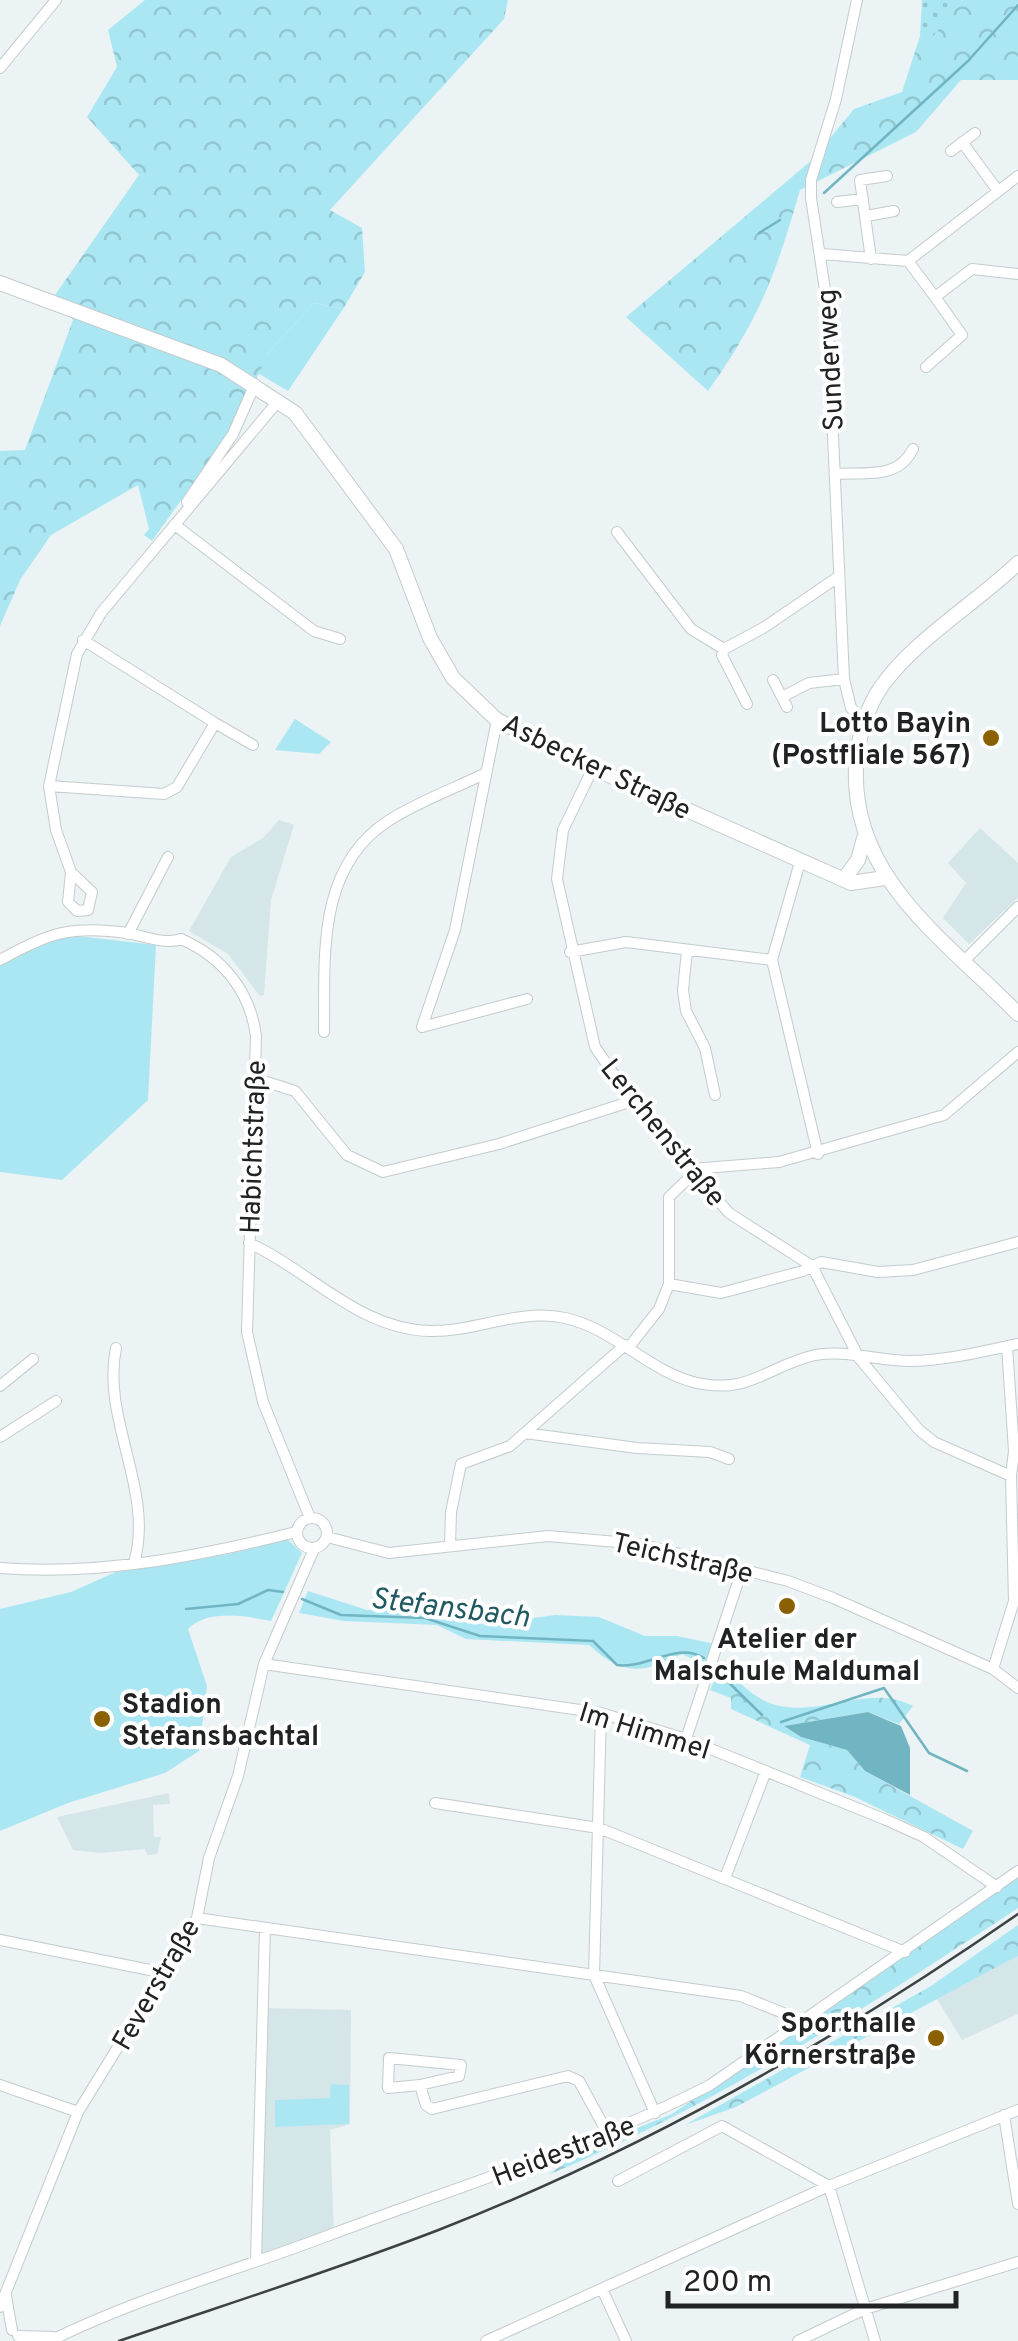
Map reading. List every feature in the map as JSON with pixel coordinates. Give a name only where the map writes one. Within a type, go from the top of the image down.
[{"type":"main road","name":"Asbecker Straße","points":[[0,283],[221,365],[279,400],[314,435],[396,550],[430,638],[453,678],[498,720],[593,768],[800,862],[843,876]]},
{"type":"main road","points":[[1018,563],[899,666],[882,686],[858,744],[856,776],[864,838],[881,872],[1018,1014]]},
{"type":"main road","points":[[843,876],[858,860],[864,838]]},
{"type":"main road","points":[[843,876],[881,872]]},
{"type":"street","points":[[0,68],[56,0]]},
{"type":"street","name":"Sunderweg","points":[[858,0],[836,99],[811,180],[822,254],[844,680],[851,708],[865,720]]},
{"type":"street","points":[[951,151],[975,133]]},
{"type":"street","points":[[962,142],[998,191]]},
{"type":"street","points":[[871,259],[860,180],[887,176]]},
{"type":"street","points":[[822,254],[908,261],[1018,176]]},
{"type":"street","points":[[837,202],[863,199]]},
{"type":"street","points":[[866,216],[894,211]]},
{"type":"street","points":[[908,261],[962,335],[926,367]]},
{"type":"street","points":[[935,297],[972,269],[1018,274]]},
{"type":"street","points":[[71,872],[56,830],[49,786],[83,640],[175,525],[234,434],[255,384]]},
{"type":"street","points":[[175,525],[279,400]]},
{"type":"street","points":[[836,474],[887,472],[900,466],[913,449]]},
{"type":"street","points":[[175,525],[314,631],[340,639]]},
{"type":"street","points":[[616,532],[691,628],[724,649]]},
{"type":"street","points":[[746,704],[722,655],[724,649],[763,628],[838,576]]},
{"type":"street","points":[[83,640],[253,746]]},
{"type":"street","points":[[773,680],[784,702],[809,683],[844,680]]},
{"type":"street","points":[[498,720],[458,916],[422,1027],[527,1000]]},
{"type":"street","points":[[49,786],[155,795],[172,792],[215,724]]},
{"type":"street","name":"Lerchenstraße","points":[[593,768],[563,830],[557,880],[570,952],[596,1047],[632,1101],[729,1213],[812,1266]]},
{"type":"street","points":[[324,1032],[325,941],[334,888],[342,870],[364,839],[389,820],[484,774]]},
{"type":"street","points":[[128,934],[168,857]]},
{"type":"street","points":[[800,862],[772,960],[818,1154]]},
{"type":"street","points":[[965,960],[1018,907]]},
{"type":"street","name":"Habichtstraße","points":[[0,960],[57,931],[128,934],[171,943],[181,939],[204,949],[226,968],[243,992],[254,1027],[248,1332],[256,1379],[310,1518]]},
{"type":"street","points":[[570,952],[626,942],[772,960]]},
{"type":"street","points":[[687,951],[682,990],[686,1011],[705,1048],[715,1095]]},
{"type":"street","points":[[450,1546],[456,1470],[461,1464],[510,1446],[627,1346],[659,1309],[669,1284],[672,1245],[666,1208],[675,1188],[693,1171],[818,1154],[944,1115],[1018,1052]]},
{"type":"street","points":[[254,1078],[295,1090],[347,1155],[384,1172],[498,1144],[632,1101]]},
{"type":"street","points":[[669,1284],[722,1293],[820,1262],[878,1272],[913,1270],[1018,1242]]},
{"type":"street","points":[[248,1243],[285,1259],[338,1300],[399,1326],[432,1331],[543,1314],[570,1319],[688,1381],[725,1388],[754,1382],[813,1356],[947,1359],[1012,1345],[1014,1451],[1010,1476],[1014,1601],[993,1669]]},
{"type":"street","points":[[812,1266],[859,1358],[934,1442],[1010,1476]]},
{"type":"street","points":[[116,1348],[110,1374],[133,1474],[139,1541],[134,1563]]},
{"type":"street","points":[[0,1386],[33,1359]]},
{"type":"street","points":[[0,1437],[56,1401]]},
{"type":"street","points":[[526,1433],[637,1448],[710,1452],[729,1459]]},
{"type":"street","points":[[0,1568],[74,1569],[207,1554],[296,1532],[310,1518],[322,1522],[327,1537],[314,1549],[299,1542],[296,1532]]},
{"type":"street","name":"Teichstraße","points":[[327,1537],[388,1552],[548,1536],[597,1538],[742,1570],[832,1598],[993,1669],[1018,1688]]},
{"type":"street","name":"Feverstraße","points":[[0,2307],[78,2112],[197,1918],[209,1858],[237,1780],[264,1664],[314,1549]]},
{"type":"street","points":[[686,1739],[742,1570]]},
{"type":"street","name":"Im Himmel","points":[[264,1664],[602,1713],[686,1739],[924,1837],[997,1887]]},
{"type":"street","points":[[602,1713],[594,1974],[655,2113]]},
{"type":"street","points":[[724,1878],[766,1771]]},
{"type":"street","points":[[435,1802],[599,1828],[905,1952]]},
{"type":"street","name":"Heidestraße","points":[[13,2334],[55,2338],[256,2259],[608,2134],[655,2113],[710,2085],[1018,1871]]},
{"type":"street","points":[[197,1918],[742,1996],[803,2021]]},
{"type":"street","points":[[256,2259],[265,1928]]},
{"type":"street","points":[[0,1941],[165,1974]]},
{"type":"street","points":[[389,2058],[461,2065],[459,2076],[420,2085],[388,2088],[389,2058]]},
{"type":"street","points":[[420,2085],[426,2105],[436,2109],[568,2076],[578,2082],[608,2134]]},
{"type":"street","points":[[0,2085],[78,2112]]},
{"type":"street","points":[[486,2341],[830,2186],[1018,2110]]},
{"type":"street","points":[[1004,2116],[1018,2204]]},
{"type":"street","points":[[618,2181],[722,2126],[830,2186],[875,2341]]},
{"type":"street","points":[[798,2341],[865,2309],[1018,2262]]},
{"type":"street","points":[[602,2289],[626,2341]]},
{"type":"street","points":[[6,2295],[13,2334]]},
{"type":"shaded area","points":[[279,820],[294,825],[271,900],[264,995],[260,996],[228,954],[189,931],[231,857],[263,838]]},
{"type":"shaded area","points":[[980,828],[1018,863],[1018,898],[969,944],[943,918],[966,883],[948,863]]},
{"type":"shaded area","points":[[868,1712],[901,1726],[910,1748],[910,1795],[865,1771],[847,1750],[801,1737],[784,1726]]},
{"type":"shaded area","points":[[169,1793],[170,1804],[153,1805],[154,1837],[161,1837],[157,1854],[147,1855],[145,1849],[100,1853],[73,1850],[57,1817]]},
{"type":"shaded area","points":[[1018,1955],[1018,2014],[962,2040],[937,1999]]},
{"type":"shaded area","points":[[264,2008],[351,2010],[350,2124],[330,2130],[334,2233],[256,2259]]},
{"type":"green space","points":[[145,0],[508,0],[504,19],[330,210],[362,228],[365,272],[343,309],[314,303],[267,354],[241,416],[152,541],[144,535],[149,529],[138,485],[51,535],[20,580],[0,626],[0,451],[25,450],[73,320],[55,295],[139,175],[87,117],[117,67],[108,30]]},
{"type":"green space","points":[[922,0],[963,0],[930,40],[920,36]]},
{"type":"green space","points":[[963,0],[1018,0],[1018,80],[961,80],[916,132],[800,190],[764,295],[741,341],[708,391],[626,317],[812,160],[854,109],[902,92],[920,36],[930,39]]},
{"type":"green space","points":[[314,303],[343,309],[288,391],[256,372],[267,354]]},
{"type":"green space","points":[[295,719],[331,742],[319,754],[275,750]]},
{"type":"green space","points":[[69,935],[156,945],[148,1100],[62,1180],[0,1172],[0,965],[41,942]]},
{"type":"green space","name":"Stadion Stefansbachtal","points":[[286,1538],[302,1553],[271,1621],[216,1616],[188,1629],[207,1686],[199,1751],[165,1773],[68,1803],[0,1831],[0,1609],[71,1592],[116,1572],[229,1554]]},
{"type":"green space","points":[[308,1591],[367,1610],[430,1609],[486,1625],[555,1615],[599,1617],[645,1636],[677,1636],[715,1644],[710,1667],[682,1654],[633,1669],[612,1662],[589,1645],[466,1639],[437,1625],[344,1621],[299,1613]]},
{"type":"green space","points":[[720,1667],[772,1704],[808,1707],[879,1698],[913,1706],[899,1724],[868,1712],[784,1726],[801,1737],[847,1750],[865,1771],[973,1831],[963,1849],[855,1797],[800,1777],[810,1745],[731,1709],[731,1698],[710,1690]]},
{"type":"green space","points":[[1018,1877],[1018,1908],[904,1982],[789,2053],[671,2118],[548,2175],[563,2164],[561,2159],[672,2114]]},
{"type":"green space","points":[[1018,1925],[1018,1956],[736,2107],[685,2125],[931,1986]]},
{"type":"green space","points":[[331,2084],[349,2085],[349,2124],[275,2127],[275,2100],[330,2098]]},
{"type":"waterway","points":[[824,193],[968,61],[1018,5]]},
{"type":"waterway","points":[[759,233],[780,220]]},
{"type":"waterway","name":"Stefansbach","points":[[186,1609],[238,1604],[268,1590],[283,1592]]},
{"type":"waterway","name":"Stefansbach","points":[[302,1599],[341,1615],[425,1618],[480,1636],[593,1641],[617,1665],[683,1652],[704,1658]]},
{"type":"waterway","name":"Stefansbach","points":[[720,1674],[762,1715]]},
{"type":"waterway","name":"Stefansbach","points":[[781,1722],[884,1688],[929,1753],[967,1771]]},
{"type":"railway","points":[[119,2341],[401,2244],[592,2164],[810,2048],[1018,1914]]},
{"type":"place","name":"Lotto Bayin (Postfliale 567)","points":[[991,738]]},
{"type":"place","name":"Atelier der Malschule Maldumal","points":[[787,1606]]},
{"type":"place","name":"Stadion Stefansbachtal","points":[[102,1719]]},
{"type":"place","name":"Sporthalle Körnerstraße","points":[[936,2038]]}]
